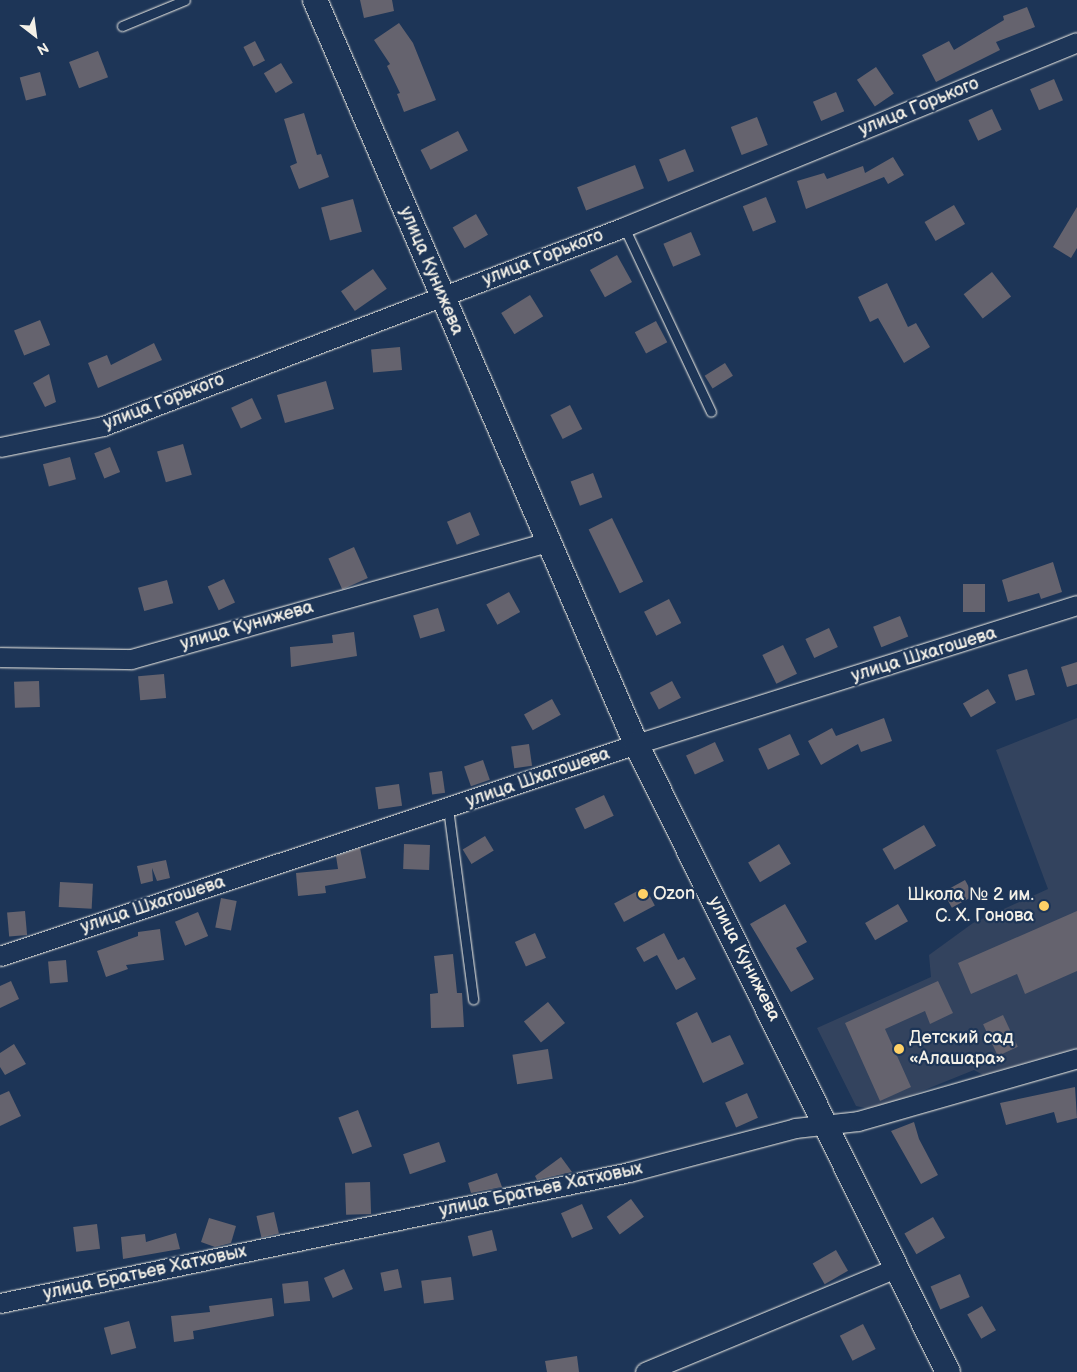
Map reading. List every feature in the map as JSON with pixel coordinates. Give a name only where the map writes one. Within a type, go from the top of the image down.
[{"type":"street","name":"улица Кунижева","points":[[315,0],[547,542],[636,744],[827,1124],[948,1372]]},
{"type":"street","name":"улица Горького","points":[[0,447],[102,426],[624,227],[1077,42]]},
{"type":"street","name":"улица Кунижева","points":[[0,657],[131,659],[547,542]]},
{"type":"street","name":"улица Шхагошева","points":[[0,956],[636,744],[1077,605]]},
{"type":"street","name":"улица Братьев Хатховых","points":[[0,1303],[629,1172],[795,1128],[858,1121],[1077,1058]]},
{"type":"street","points":[[645,1372],[896,1268]]},
{"type":"lane","points":[[122,26],[185,0]]},
{"type":"lane","points":[[624,227],[711,412]]},
{"type":"lane","points":[[448,808],[473,1000]]},
{"type":"shaded area","name":"Школа № 2 им. С. Х. Гонова","points":[[1077,718],[1077,1048],[983,1075],[974,1070],[875,1110],[856,1106],[817,1028],[931,977],[929,955],[973,923],[1048,889],[996,750]]},
{"type":"building","points":[[360,0],[392,0],[394,11],[364,18]]},
{"type":"building","points":[[1027,7],[1035,27],[996,42],[1000,50],[936,82],[922,55],[949,41],[954,50],[1004,20],[1003,16]]},
{"type":"building","points":[[399,23],[413,43],[436,100],[404,112],[397,94],[400,93],[387,66],[390,64],[374,40]]},
{"type":"building","points":[[255,41],[265,61],[253,67],[243,47]]},
{"type":"building","points":[[98,51],[108,77],[79,88],[69,62]]},
{"type":"building","points":[[281,63],[293,83],[276,93],[264,73]]},
{"type":"building","points":[[876,67],[894,94],[875,106],[857,80]]},
{"type":"building","points":[[40,72],[46,95],[26,101],[20,77]]},
{"type":"building","points":[[1054,79],[1063,100],[1039,110],[1030,89]]},
{"type":"building","points":[[836,92],[844,111],[821,121],[813,102]]},
{"type":"building","points":[[992,109],[1002,130],[978,141],[968,120]]},
{"type":"building","points":[[304,113],[317,155],[321,154],[329,177],[299,189],[290,166],[297,163],[284,119]]},
{"type":"building","points":[[757,117],[768,145],[742,155],[731,127]]},
{"type":"building","points":[[458,131],[468,151],[431,170],[421,150]]},
{"type":"building","points":[[685,149],[694,171],[668,182],[659,159]]},
{"type":"building","points":[[893,157],[904,175],[888,184],[884,177],[806,209],[797,181],[824,173],[827,179],[863,166],[865,173]]},
{"type":"building","points":[[635,165],[644,188],[586,211],[577,187]]},
{"type":"building","points":[[766,197],[776,222],[753,231],[743,206]]},
{"type":"building","points":[[353,199],[362,232],[330,240],[321,208]]},
{"type":"building","points":[[954,205],[965,224],[936,241],[925,222]]},
{"type":"building","points":[[1077,207],[1077,248],[1071,258],[1053,247]]},
{"type":"building","points":[[476,214],[488,235],[465,248],[453,228]]},
{"type":"building","points":[[691,232],[701,255],[673,267],[663,244]]},
{"type":"building","points":[[617,255],[632,282],[605,297],[590,270]]},
{"type":"building","points":[[373,269],[387,289],[355,311],[341,291]]},
{"type":"building","points":[[992,272],[1011,296],[983,319],[964,294]]},
{"type":"building","points":[[887,283],[908,327],[916,323],[930,347],[904,363],[878,318],[870,322],[858,297]]},
{"type":"building","points":[[530,295],[543,316],[514,334],[501,313]]},
{"type":"building","points":[[40,320],[50,345],[24,356],[14,330]]},
{"type":"building","points":[[656,321],[667,342],[646,353],[635,332]]},
{"type":"building","points":[[154,343],[162,360],[98,388],[88,363],[107,355],[111,365]]},
{"type":"building","points":[[400,347],[402,370],[373,372],[371,350]]},
{"type":"building","points":[[725,363],[733,376],[713,388],[705,376]]},
{"type":"building","points":[[49,374],[56,402],[45,407],[33,383]]},
{"type":"building","points":[[326,381],[334,409],[285,423],[277,395]]},
{"type":"building","points":[[252,398],[262,419],[241,429],[231,408]]},
{"type":"building","points":[[570,405],[582,429],[563,439],[550,415]]},
{"type":"building","points":[[183,444],[192,475],[166,482],[157,451]]},
{"type":"building","points":[[110,447],[120,472],[104,478],[94,453]]},
{"type":"building","points":[[70,457],[76,479],[49,486],[43,464]]},
{"type":"building","points":[[593,473],[602,497],[580,506],[571,482]]},
{"type":"building","points":[[470,512],[480,535],[457,545],[447,522]]},
{"type":"building","points":[[612,518],[643,582],[620,593],[589,529]]},
{"type":"building","points":[[354,547],[368,578],[342,589],[328,558]]},
{"type":"building","points":[[1053,562],[1062,592],[1041,599],[1039,593],[1008,602],[1002,580]]},
{"type":"building","points":[[224,579],[235,603],[219,610],[208,587]]},
{"type":"building","points":[[167,580],[173,603],[144,611],[138,588]]},
{"type":"building","points":[[963,584],[985,584],[985,612],[963,612]]},
{"type":"building","points":[[509,592],[520,612],[497,625],[486,605]]},
{"type":"building","points":[[669,599],[681,623],[656,636],[644,612]]},
{"type":"building","points":[[438,608],[445,631],[420,639],[413,616]]},
{"type":"building","points":[[900,616],[908,636],[881,647],[873,627]]},
{"type":"building","points":[[829,628],[838,647],[814,658],[805,639]]},
{"type":"building","points":[[354,632],[357,656],[291,667],[290,647],[333,643],[332,635]]},
{"type":"building","points":[[783,645],[797,674],[776,684],[762,655]]},
{"type":"building","points":[[1077,662],[1077,684],[1067,687],[1061,667]]},
{"type":"building","points":[[1027,669],[1035,695],[1016,701],[1008,675]]},
{"type":"building","points":[[164,674],[166,698],[140,700],[138,676]]},
{"type":"building","points":[[39,681],[40,707],[15,708],[14,682]]},
{"type":"building","points":[[672,681],[681,698],[659,710],[650,693]]},
{"type":"building","points":[[988,689],[996,703],[971,717],[963,704]]},
{"type":"building","points":[[552,699],[561,715],[533,730],[524,715]]},
{"type":"building","points":[[884,718],[892,741],[861,752],[858,744],[821,765],[808,741],[832,728],[836,736]]},
{"type":"building","points":[[790,734],[800,755],[768,770],[758,749]]},
{"type":"building","points":[[715,742],[724,761],[695,775],[686,756]]},
{"type":"building","points":[[529,744],[532,766],[514,768],[511,747]]},
{"type":"building","points":[[483,760],[490,780],[471,786],[464,767]]},
{"type":"building","points":[[442,771],[445,793],[432,795],[429,773]]},
{"type":"building","points":[[399,784],[402,806],[378,809],[375,787]]},
{"type":"building","points":[[604,795],[614,816],[585,829],[575,809]]},
{"type":"building","points":[[924,825],[936,846],[894,870],[882,849]]},
{"type":"building","points":[[485,836],[494,851],[471,864],[463,849]]},
{"type":"building","points":[[404,844],[430,845],[429,870],[403,869]]},
{"type":"building","points":[[779,844],[791,864],[760,882],[748,863]]},
{"type":"building","points":[[360,848],[366,878],[325,886],[326,893],[298,896],[296,873],[338,869],[336,856]]},
{"type":"building","points":[[166,860],[170,878],[157,881],[152,868],[153,881],[141,884],[137,866]]},
{"type":"building","points":[[965,880],[974,896],[952,908],[943,892]]},
{"type":"building","points":[[60,882],[93,884],[92,909],[59,907]]},
{"type":"building","points":[[645,887],[655,906],[624,922],[614,903]]},
{"type":"building","points":[[221,898],[237,901],[231,931],[215,927]]},
{"type":"building","points":[[785,904],[807,942],[796,948],[814,979],[791,992],[750,924]]},
{"type":"building","points":[[898,904],[908,921],[875,940],[865,923]]},
{"type":"building","points":[[25,911],[27,935],[9,936],[7,913]]},
{"type":"building","points":[[1077,911],[1077,971],[1025,994],[1017,974],[971,994],[958,963]]},
{"type":"building","points":[[198,912],[208,936],[185,946],[175,922]]},
{"type":"building","points":[[160,929],[164,960],[126,965],[128,969],[106,977],[97,951],[138,936],[138,932]]},
{"type":"building","points":[[535,933],[546,958],[526,967],[515,942]]},
{"type":"building","points":[[664,933],[678,960],[684,957],[696,979],[676,990],[657,955],[644,962],[636,948]]},
{"type":"building","points":[[453,954],[457,993],[462,993],[464,1027],[431,1028],[430,994],[438,993],[434,956]]},
{"type":"building","points":[[66,960],[68,982],[50,983],[48,962]]},
{"type":"building","points":[[11,981],[19,999],[0,1008],[0,986]]},
{"type":"building","points":[[938,981],[953,1013],[930,1024],[925,1011],[885,1029],[911,1087],[880,1101],[845,1023]]},
{"type":"building","points":[[548,1002],[565,1023],[541,1042],[524,1022]]},
{"type":"building","points":[[697,1012],[712,1043],[730,1035],[744,1064],[703,1083],[676,1023]]},
{"type":"building","points":[[1003,1015],[1018,1047],[998,1056],[983,1024]]},
{"type":"building","points":[[14,1044],[26,1064],[5,1075],[0,1067],[0,1053]]},
{"type":"building","points":[[548,1049],[553,1079],[517,1084],[512,1055]]},
{"type":"building","points":[[1075,1087],[1077,1118],[1057,1123],[1054,1112],[1006,1125],[1000,1103]]},
{"type":"building","points":[[9,1091],[21,1116],[0,1126],[0,1095]]},
{"type":"building","points":[[747,1093],[758,1118],[736,1127],[725,1103]]},
{"type":"building","points":[[358,1110],[372,1146],[352,1154],[338,1118]]},
{"type":"building","points":[[914,1122],[919,1139],[938,1175],[921,1184],[891,1131]]},
{"type":"building","points":[[439,1142],[446,1162],[410,1174],[403,1154]]},
{"type":"building","points":[[561,1157],[572,1172],[537,1180],[535,1176]]},
{"type":"building","points":[[497,1173],[502,1187],[471,1193],[468,1183]]},
{"type":"building","points":[[370,1182],[371,1214],[346,1215],[345,1183]]},
{"type":"building","points":[[631,1199],[644,1217],[620,1234],[607,1217]]},
{"type":"building","points":[[582,1204],[593,1229],[572,1238],[561,1213]]},
{"type":"building","points":[[274,1212],[279,1233],[261,1237],[256,1216]]},
{"type":"building","points":[[933,1217],[945,1238],[916,1254],[904,1234]]},
{"type":"building","points":[[209,1218],[236,1226],[231,1243],[215,1247],[201,1242]]},
{"type":"building","points":[[97,1224],[100,1249],[76,1252],[73,1227]]},
{"type":"building","points":[[492,1230],[497,1250],[473,1256],[468,1236]]},
{"type":"building","points":[[176,1233],[180,1249],[123,1259],[121,1237],[145,1234],[146,1242]]},
{"type":"building","points":[[836,1250],[848,1271],[825,1284],[813,1264]]},
{"type":"building","points":[[344,1269],[353,1289],[333,1298],[324,1278]]},
{"type":"building","points":[[398,1269],[402,1288],[384,1291],[380,1273]]},
{"type":"building","points":[[960,1274],[970,1297],[940,1310],[931,1287]]},
{"type":"building","points":[[451,1277],[454,1300],[424,1303],[421,1281]]},
{"type":"building","points":[[308,1281],[310,1301],[284,1304],[282,1284]]},
{"type":"building","points":[[272,1298],[274,1316],[193,1331],[194,1339],[174,1342],[171,1316],[210,1312],[209,1306]]},
{"type":"building","points":[[982,1306],[996,1330],[981,1339],[967,1314]]},
{"type":"building","points":[[129,1321],[136,1348],[111,1355],[104,1328]]},
{"type":"building","points":[[863,1324],[876,1349],[853,1361],[840,1336]]},
{"type":"building","points":[[577,1356],[579,1372],[547,1372],[545,1361]]},
{"type":"place","name":"Ozon","points":[[643,894]]},
{"type":"place","name":"Школа № 2 им. С. Х. Гонова","points":[[1044,906]]},
{"type":"place","name":"Детский сад «Алашара»","points":[[899,1049]]}]
